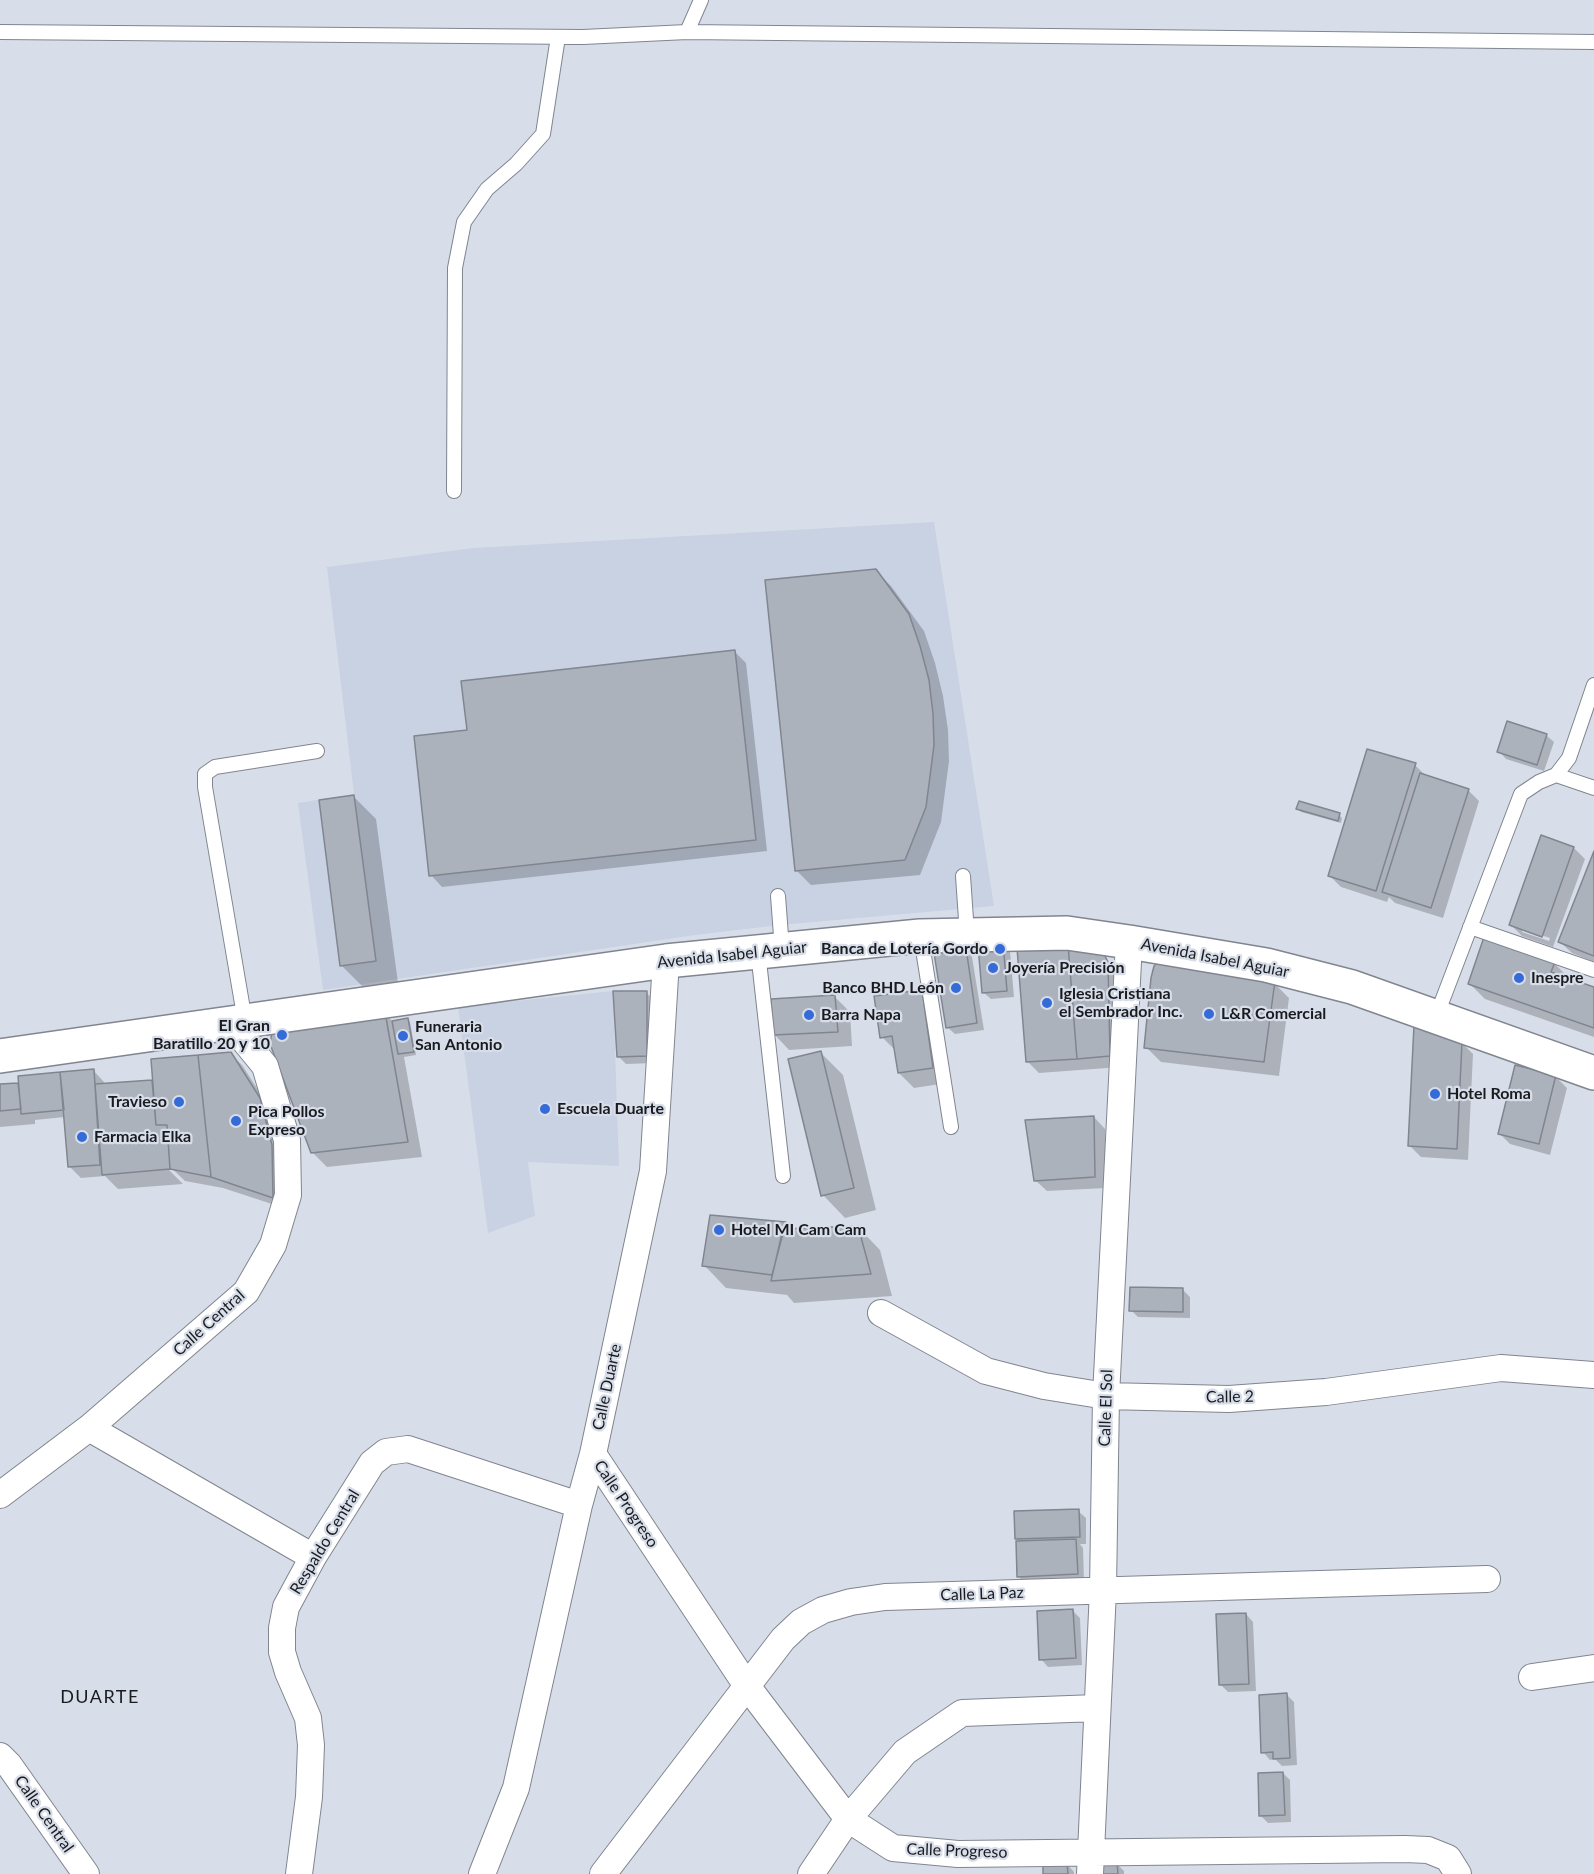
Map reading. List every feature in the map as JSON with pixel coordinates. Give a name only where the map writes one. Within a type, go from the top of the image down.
[{"type":"main road","name":"Avenida Isabel Aguiar","points":[[0,1056],[666,961],[920,936],[1067,933],[1266,965],[1352,987],[1594,1073]]},
{"type":"street","name":"Calle El Sol","points":[[1089,1864],[1103,1590],[1106,1396],[1129,942]]},
{"type":"street","name":"Calle Duarte","points":[[482,1874],[516,1788],[653,1171],[666,961]]},
{"type":"street","name":"Calle Central","points":[[0,1495],[89,1428],[246,1292],[273,1245],[288,1195],[287,1140],[265,1066],[238,1022]]},
{"type":"street","name":"Calle 2","points":[[881,1313],[986,1371],[1044,1386],[1106,1396],[1229,1399],[1326,1392],[1501,1368],[1594,1375]]},
{"type":"street","points":[[89,1428],[313,1557]]},
{"type":"street","name":"Respaldo Central","points":[[299,1874],[309,1797],[311,1745],[308,1718],[282,1652],[282,1628],[286,1607],[313,1557],[372,1463],[386,1452],[408,1449],[579,1505]]},
{"type":"street","name":"Calle Progreso","points":[[592,1454],[747,1686],[848,1819],[893,1848],[1089,1864],[1405,1849],[1428,1850],[1453,1866]]},
{"type":"street","name":"Calle La Paz","points":[[603,1874],[783,1638],[801,1622],[823,1610],[851,1602],[885,1598],[1488,1579]]},
{"type":"street","points":[[1532,1677],[1594,1668]]},
{"type":"street","points":[[812,1874],[848,1819],[905,1752],[962,1713],[1097,1707]]},
{"type":"street","name":"Calle Central","points":[[0,1756],[9,1765],[86,1874]]},
{"type":"lane","points":[[687,32],[701,0]]},
{"type":"lane","points":[[0,32],[583,38],[687,32],[1594,42]]},
{"type":"lane","points":[[454,491],[456,268],[464,222],[487,189],[516,164],[543,134],[558,37]]},
{"type":"lane","points":[[1436,1017],[1521,794],[1539,782],[1556,775],[1569,758],[1594,685]]},
{"type":"lane","points":[[238,1022],[205,774],[215,767],[317,751]]},
{"type":"lane","points":[[1556,775],[1594,788]]},
{"type":"lane","points":[[963,876],[967,934]]},
{"type":"lane","points":[[778,896],[770,950],[783,1176]]},
{"type":"lane","points":[[1470,927],[1594,970]]},
{"type":"lane","points":[[920,936],[951,1127]]},
{"type":"shaded area","points":[[934,522],[994,906],[695,935],[323,990],[298,803],[354,794],[327,567],[473,548]]},
{"type":"shaded area","name":"Escuela Duarte","points":[[613,991],[619,1166],[528,1162],[535,1216],[488,1233],[458,1007]]},
{"type":"building","points":[[876,569],[909,614],[929,680],[934,745],[926,807],[905,860],[795,871],[765,580]]},
{"type":"building","points":[[735,650],[756,840],[429,876],[414,736],[467,730],[461,681]]},
{"type":"building","points":[[1507,721],[1547,734],[1537,765],[1497,752]]},
{"type":"building","points":[[1367,749],[1416,763],[1376,891],[1328,876]]},
{"type":"building","points":[[1420,773],[1469,789],[1431,908],[1382,892]]},
{"type":"building","points":[[354,795],[376,961],[340,966],[319,800]]},
{"type":"building","points":[[1299,801],[1340,813],[1338,821],[1296,809]]},
{"type":"building","points":[[1541,835],[1574,847],[1542,937],[1509,925]]},
{"type":"building","points":[[1594,851],[1594,956],[1558,942]]},
{"type":"building","name":"Inespre","points":[[1484,937],[1555,962],[1551,972],[1594,987],[1594,1028],[1468,984]]},
{"type":"building","name":"Joyería Precisión","points":[[1003,942],[1007,991],[982,993],[978,945]]},
{"type":"building","points":[[1068,944],[1095,949],[1105,956],[1108,962],[1110,1056],[1077,1059]]},
{"type":"building","name":"Iglesia Cristiana el Sembrador Inc.","points":[[1068,944],[1077,1059],[1026,1062],[1017,948]]},
{"type":"building","name":"Banco BHD León","points":[[966,948],[977,1023],[946,1028],[934,953]]},
{"type":"building","name":"L&R Comercial","points":[[1161,960],[1275,981],[1264,1062],[1144,1048],[1151,978],[1154,966]]},
{"type":"building","points":[[922,990],[933,1068],[898,1073],[892,1036],[880,1038],[874,996]]},
{"type":"building","points":[[613,991],[647,991],[647,1056],[617,1057]]},
{"type":"building","points":[[835,995],[838,1032],[773,1035],[771,999]]},
{"type":"building","points":[[385,1012],[408,1142],[311,1153],[270,1044],[272,1031]]},
{"type":"building","name":"Funeraria San Antonio","points":[[408,1018],[414,1052],[398,1054],[392,1021]]},
{"type":"building","name":"Hotel Roma","points":[[1414,1025],[1462,1042],[1457,1149],[1408,1146]]},
{"type":"building","points":[[821,1051],[854,1188],[821,1196],[788,1059]]},
{"type":"building","name":"Pica Pollos Expreso","points":[[231,1052],[260,1098],[272,1145],[273,1198],[211,1177],[198,1055]]},
{"type":"building","name":"Travieso","points":[[198,1055],[211,1177],[170,1169],[167,1125],[156,1125],[151,1059]]},
{"type":"building","points":[[1515,1065],[1556,1075],[1539,1144],[1498,1134]]},
{"type":"building","name":"Farmacia Elka","points":[[94,1069],[100,1165],[68,1167],[60,1072]]},
{"type":"building","points":[[60,1072],[64,1110],[21,1114],[18,1076]]},
{"type":"building","points":[[152,1080],[156,1125],[167,1125],[170,1169],[102,1175],[95,1084]]},
{"type":"building","points":[[18,1083],[21,1109],[0,1111],[0,1084]]},
{"type":"building","points":[[1094,1116],[1095,1177],[1034,1181],[1025,1120]]},
{"type":"building","points":[[710,1215],[786,1222],[772,1275],[702,1266]]},
{"type":"building","points":[[858,1226],[871,1274],[771,1281],[783,1229]]},
{"type":"building","points":[[1130,1287],[1183,1288],[1183,1312],[1129,1311]]},
{"type":"building","points":[[1079,1509],[1080,1537],[1015,1539],[1014,1511]]},
{"type":"building","points":[[1076,1539],[1078,1574],[1017,1577],[1016,1541]]},
{"type":"building","points":[[1073,1609],[1076,1658],[1039,1660],[1037,1611]]},
{"type":"building","points":[[1246,1613],[1249,1684],[1219,1685],[1216,1614]]},
{"type":"building","points":[[1287,1693],[1290,1758],[1273,1759],[1273,1752],[1261,1753],[1259,1695]]},
{"type":"building","points":[[1283,1772],[1285,1815],[1259,1816],[1258,1773]]},
{"type":"building","points":[[1117,1862],[1118,1874],[1097,1874],[1097,1863]]},
{"type":"building","points":[[1043,1863],[1067,1863],[1068,1874],[1043,1874]]},
{"type":"place","name":"Banca de Lotería Gordo","points":[[1000,949]]},
{"type":"place","name":"Joyería Precisión","points":[[993,968]]},
{"type":"place","name":"Inespre","points":[[1519,978]]},
{"type":"place","name":"Banco BHD León","points":[[956,988]]},
{"type":"place","name":"Iglesia Cristiana el Sembrador Inc.","points":[[1047,1003]]},
{"type":"place","name":"L&R Comercial","points":[[1209,1014]]},
{"type":"place","name":"Barra Napa","points":[[809,1015]]},
{"type":"place","name":"El Gran Baratillo 20 y 10","points":[[282,1035]]},
{"type":"place","name":"Funeraria San Antonio","points":[[403,1036]]},
{"type":"place","name":"Hotel Roma","points":[[1435,1094]]},
{"type":"place","name":"Travieso","points":[[179,1102]]},
{"type":"place","name":"Escuela Duarte","points":[[545,1109]]},
{"type":"place","name":"Pica Pollos Expreso","points":[[236,1121]]},
{"type":"place","name":"Farmacia Elka","points":[[82,1137]]},
{"type":"place","name":"Hotel MI Cam Cam","points":[[719,1230]]},
{"type":"district","name":"DUARTE","points":[[100,1697]]}]
